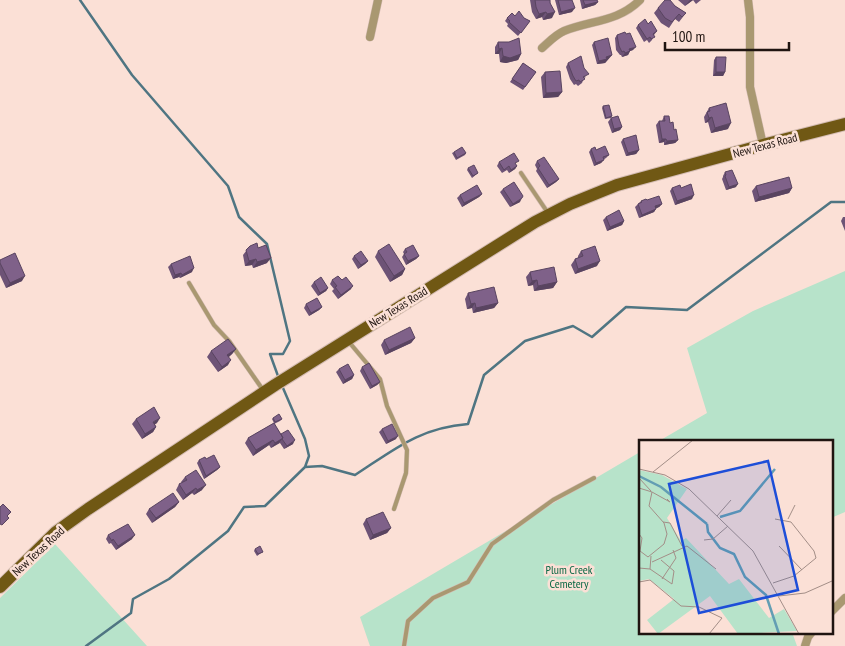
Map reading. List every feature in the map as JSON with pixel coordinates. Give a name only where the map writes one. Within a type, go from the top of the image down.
[{"type":"main road","name":"New Texas Road","points":[[0,587],[56,532],[175,450],[264,392],[549,214],[617,185],[845,124]]},
{"type":"street","points":[[370,37],[378,0]]},
{"type":"street","points":[[542,48],[552,38],[563,32],[615,17],[629,10],[640,0]]},
{"type":"street","points":[[748,0],[750,18],[750,87],[763,145]]},
{"type":"street","points":[[832,611],[845,598]]},
{"type":"street","points":[[805,646],[810,634]]},
{"type":"lane","points":[[521,173],[549,214]]},
{"type":"lane","points":[[189,283],[214,326],[229,341],[264,392]]},
{"type":"lane","points":[[347,340],[380,378],[387,406],[407,450],[406,472],[394,509]]},
{"type":"lane","points":[[404,646],[408,621],[433,598],[468,582],[492,544],[553,500],[594,478]]},
{"type":"green space","points":[[845,271],[845,512],[832,518],[832,440],[661,440],[707,413],[687,348],[753,311]]},
{"type":"green space","name":"Plum Creek Cemetery","points":[[639,453],[639,634],[793,634],[797,646],[370,646],[360,617]]},
{"type":"green space","points":[[55,544],[147,646],[0,646],[0,598]]},
{"type":"building","points":[[535,0],[550,0],[555,12],[539,14]]},
{"type":"building","points":[[558,0],[572,0],[575,8],[561,12]]},
{"type":"building","points":[[583,0],[597,0],[598,2],[585,5]]},
{"type":"building","points":[[665,0],[670,0],[675,6],[686,13],[682,17],[679,14],[672,22],[665,18],[658,8]]},
{"type":"building","points":[[519,11],[524,18],[530,21],[521,33],[507,18],[512,13],[515,16]]},
{"type":"building","points":[[645,19],[648,24],[651,21],[657,31],[653,34],[655,37],[651,39],[650,37],[647,39],[638,25]]},
{"type":"building","points":[[625,32],[626,34],[630,33],[636,47],[629,49],[630,51],[625,53],[624,51],[622,52],[619,46],[617,35]]},
{"type":"building","points":[[519,38],[521,54],[510,58],[503,56],[502,48],[499,49],[498,42],[509,42]]},
{"type":"building","points":[[608,38],[612,55],[606,57],[607,59],[599,61],[594,42]]},
{"type":"building","points":[[581,56],[584,68],[589,74],[583,77],[585,79],[580,82],[579,80],[576,81],[568,63]]},
{"type":"building","points":[[716,57],[726,57],[725,72],[716,72]]},
{"type":"building","points":[[523,63],[536,72],[525,87],[512,79]]},
{"type":"building","points":[[560,71],[562,92],[546,93],[545,72]]},
{"type":"building","points":[[726,103],[731,123],[715,128],[712,117],[709,118],[707,112],[710,111],[709,108]]},
{"type":"building","points":[[609,105],[612,116],[606,118],[603,106]]},
{"type":"building","points":[[618,116],[622,127],[614,129],[611,118]]},
{"type":"building","points":[[664,116],[669,116],[670,123],[673,122],[678,140],[667,141],[662,139],[659,121],[665,121]]},
{"type":"building","points":[[636,135],[639,150],[628,153],[623,139]]},
{"type":"building","points":[[605,146],[609,155],[603,157],[604,160],[596,163],[591,149],[595,147],[596,150]]},
{"type":"building","points":[[462,147],[466,153],[457,158],[454,152]]},
{"type":"building","points":[[514,153],[519,161],[515,163],[517,166],[511,170],[509,166],[504,170],[499,162]]},
{"type":"building","points":[[544,157],[559,179],[549,185],[538,168],[540,166],[537,161]]},
{"type":"building","points":[[474,165],[478,173],[473,176],[468,168]]},
{"type":"building","points":[[732,170],[738,184],[729,187],[725,172]]},
{"type":"building","points":[[789,177],[792,188],[759,197],[756,186]]},
{"type":"building","points":[[514,182],[523,196],[513,204],[503,189]]},
{"type":"building","points":[[691,184],[694,195],[677,201],[672,188],[680,185],[681,188]]},
{"type":"building","points":[[477,185],[482,194],[464,203],[460,195]]},
{"type":"building","points":[[659,196],[662,204],[655,206],[656,209],[642,215],[638,204],[646,199]]},
{"type":"building","points":[[619,210],[624,221],[610,227],[606,217]]},
{"type":"building","points":[[257,243],[258,248],[266,245],[271,258],[257,262],[256,259],[249,261],[246,250]]},
{"type":"building","points":[[389,244],[405,269],[394,276],[378,251]]},
{"type":"building","points":[[413,245],[419,256],[408,261],[404,254],[407,252],[405,249]]},
{"type":"building","points":[[595,246],[600,261],[578,269],[575,259],[583,256],[581,251]]},
{"type":"building","points":[[361,251],[368,261],[361,265],[354,256]]},
{"type":"building","points":[[15,253],[25,276],[10,283],[0,260]]},
{"type":"building","points":[[190,256],[194,268],[182,275],[181,273],[175,275],[171,264]]},
{"type":"building","points":[[554,267],[557,282],[538,286],[537,280],[532,281],[530,272]]},
{"type":"building","points":[[338,276],[342,280],[346,277],[353,286],[341,295],[332,280]]},
{"type":"building","points":[[321,277],[328,288],[320,293],[314,282]]},
{"type":"building","points":[[494,287],[498,303],[476,308],[475,303],[471,304],[468,293]]},
{"type":"building","points":[[317,298],[322,307],[311,313],[306,304]]},
{"type":"building","points":[[410,327],[415,338],[389,350],[384,340]]},
{"type":"building","points":[[228,339],[236,349],[227,355],[231,360],[222,367],[211,351]]},
{"type":"building","points":[[369,363],[380,382],[372,386],[362,367]]},
{"type":"building","points":[[348,364],[354,375],[345,380],[339,369]]},
{"type":"building","points":[[154,407],[160,418],[153,422],[156,427],[145,434],[136,419]]},
{"type":"building","points":[[279,414],[282,419],[275,422],[273,418]]},
{"type":"building","points":[[274,423],[283,438],[275,443],[273,440],[256,450],[248,438]]},
{"type":"building","points":[[392,424],[398,436],[388,441],[382,429]]},
{"type":"building","points":[[288,430],[295,440],[287,446],[281,434]]},
{"type":"building","points":[[214,455],[220,467],[206,476],[199,460]]},
{"type":"building","points":[[196,470],[206,485],[197,490],[196,488],[186,495],[179,484],[187,480],[185,477]]},
{"type":"building","points":[[173,493],[179,502],[156,518],[149,509]]},
{"type":"building","points":[[3,504],[11,512],[7,516],[9,518],[2,525],[0,524],[0,507]]},
{"type":"building","points":[[383,512],[391,528],[373,535],[366,519]]},
{"type":"building","points":[[128,524],[135,535],[118,546],[108,535]]},
{"type":"building","points":[[260,546],[263,552],[258,554],[255,549]]},
{"type":"waterway","points":[[80,0],[132,75],[228,186],[239,217],[267,244],[290,341],[283,354],[270,354],[278,376]]},
{"type":"waterway","points":[[305,467],[322,466],[355,475],[395,448],[421,435],[451,426],[468,424],[484,375],[525,341],[573,326],[592,337],[626,307],[687,310],[831,202],[845,202]]},
{"type":"waterway","points":[[86,646],[131,613],[133,599],[169,579],[228,531],[244,507],[265,506],[305,467],[309,456],[305,439],[283,388]]}]
